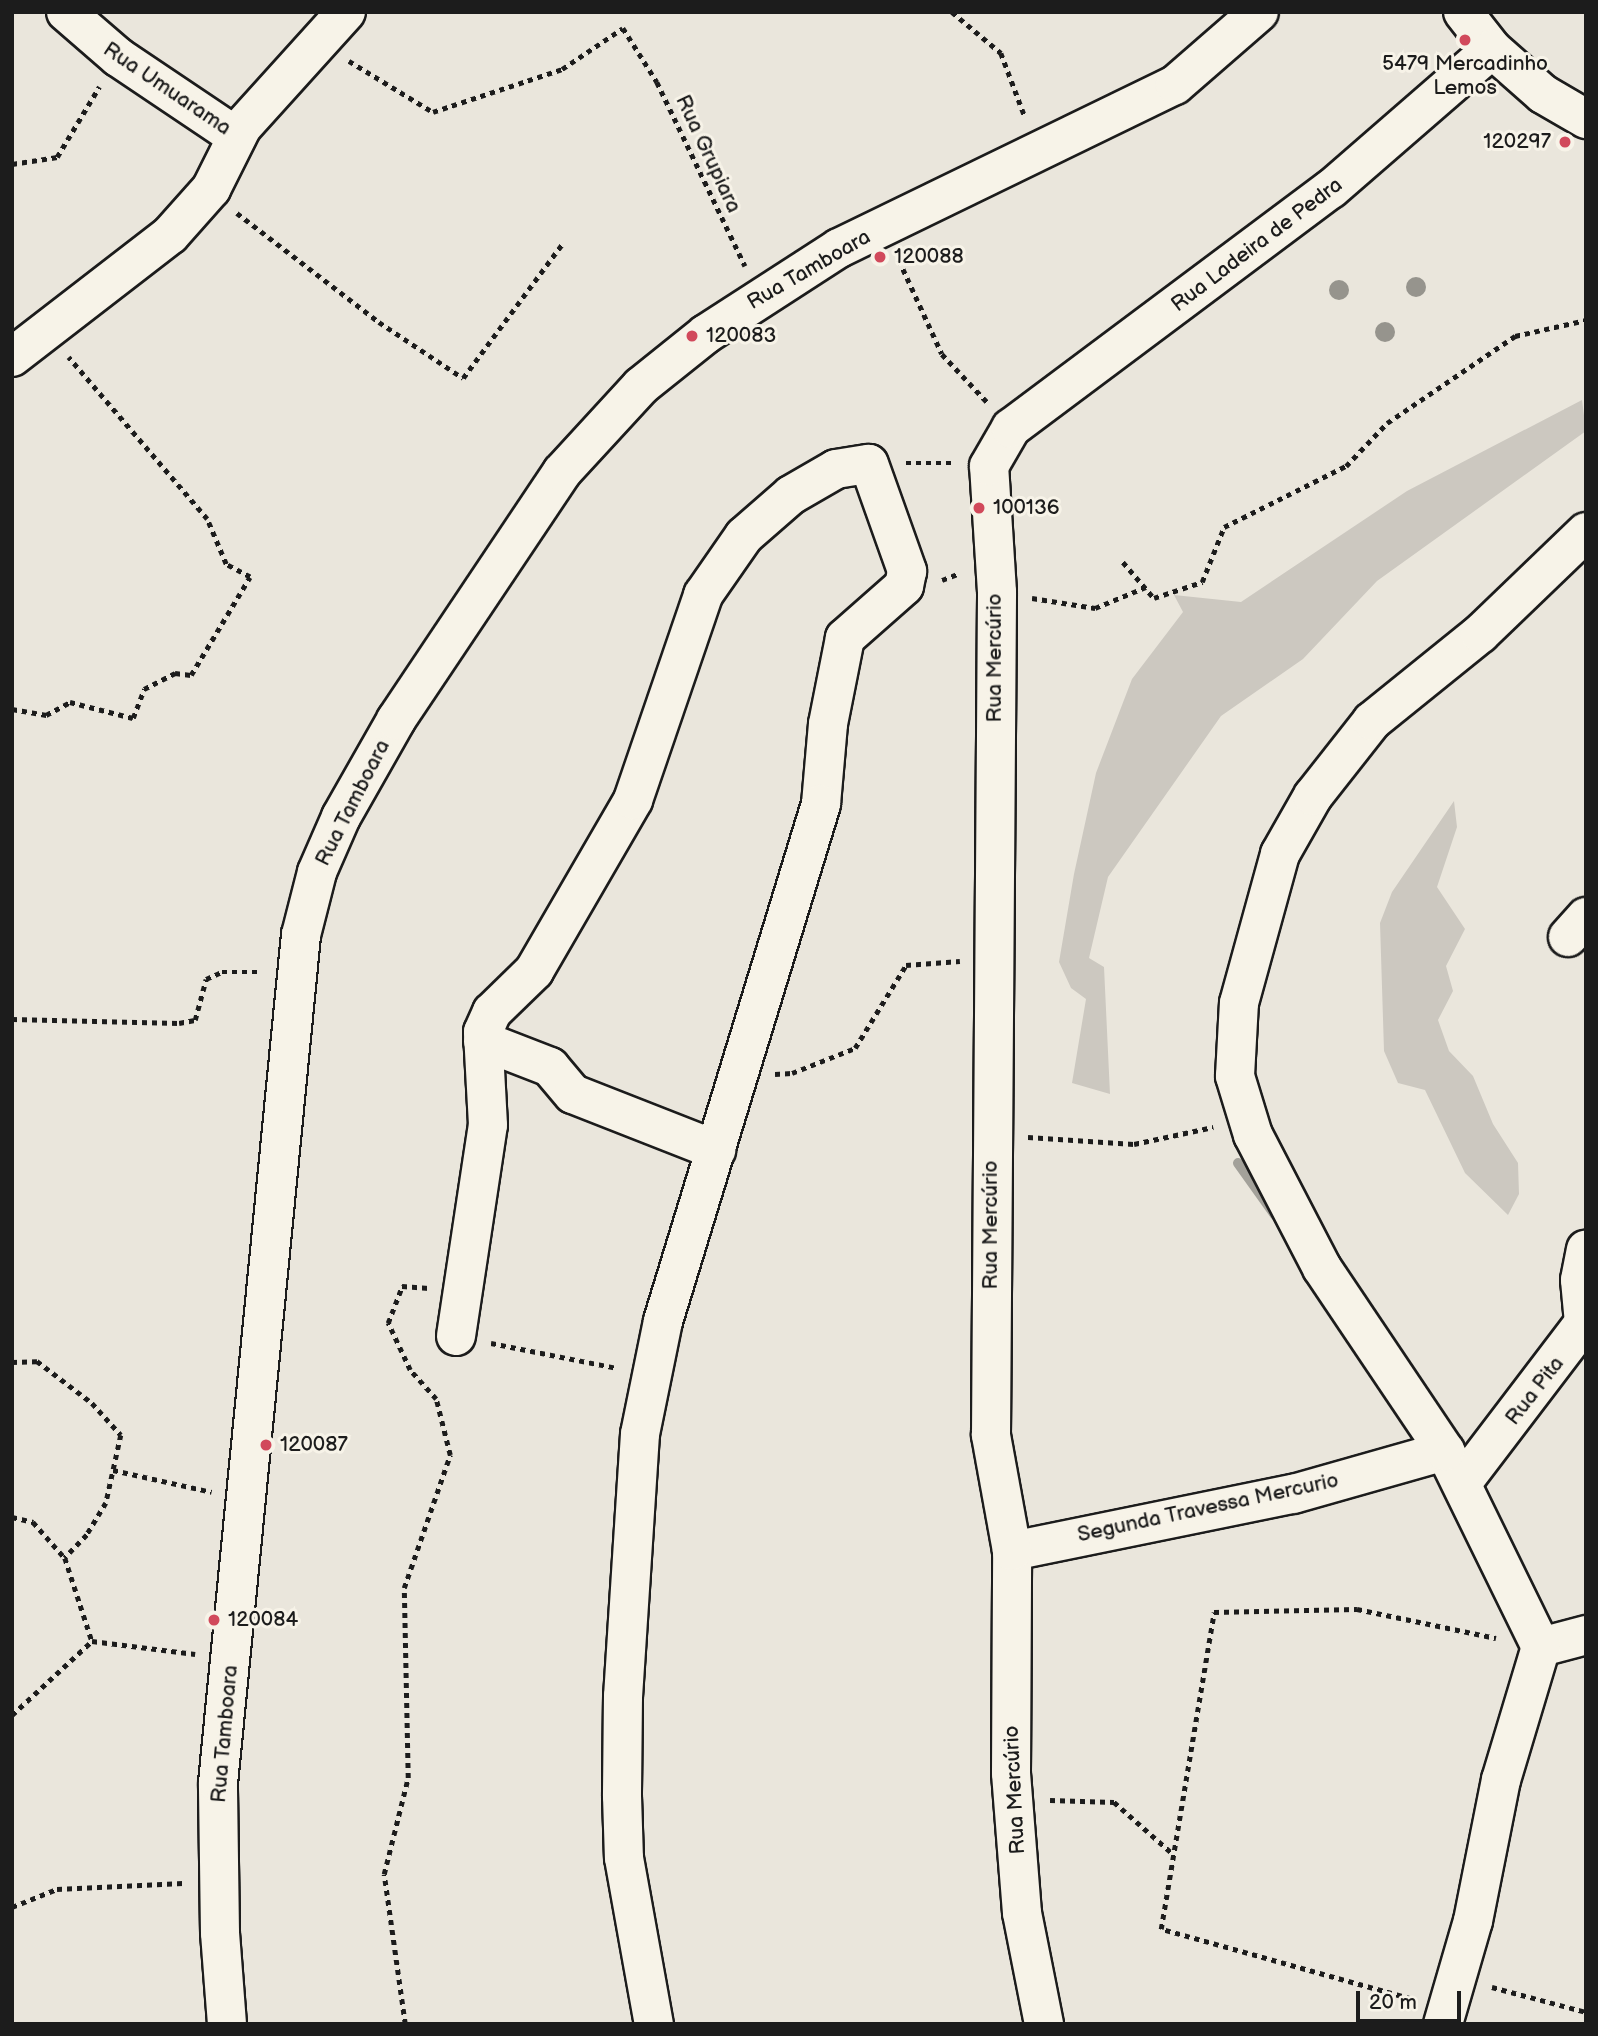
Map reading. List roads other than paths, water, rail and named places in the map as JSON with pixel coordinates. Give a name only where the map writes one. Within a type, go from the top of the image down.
[{"type":"street","name":"Rua Umuarama","points":[[66,12],[118,57],[237,137]]},
{"type":"street","points":[[12,357],[170,235],[211,189],[237,137],[346,12]]},
{"type":"street","name":"Rua Tamboara","points":[[227,2024],[219,1881],[218,1783],[298,978],[317,872],[341,817],[396,720],[562,471],[641,386],[761,296],[884,227],[1039,155],[1175,85],[1259,12]]},
{"type":"street","points":[[1463,12],[1492,49],[1543,94],[1586,119]]},
{"type":"street","name":"Rua Ladeira de Pedra","points":[[989,466],[1011,428],[1331,190],[1492,49]]},
{"type":"street","points":[[456,1336],[488,1125],[483,1041],[492,1012],[534,971],[633,800],[703,595],[744,536],[791,495],[836,469],[869,464],[908,571],[904,586],[845,638],[828,724],[821,804],[716,1150],[652,1375],[639,1447],[622,1796],[625,1868],[654,2024]]},
{"type":"street","name":"Rua Mercúrio","points":[[989,466],[996,592],[992,959],[992,1435],[1012,1551],[1013,1798],[1022,1913],[1044,2024]]},
{"type":"street","points":[[1449,2003],[1501,1780],[1541,1647],[1497,1566],[1453,1467],[1322,1268],[1248,1119],[1235,1076],[1238,1003],[1280,854],[1313,796],[1372,721],[1480,634],[1586,532]]},
{"type":"street","points":[[483,1041],[550,1066],[573,1094],[716,1150]]},
{"type":"street","name":"Rua Pita","points":[[1453,1467],[1584,1323],[1580,1280],[1586,1250]]},
{"type":"street","name":"Segunda Travessa Mercurio","points":[[1012,1551],[1293,1494],[1453,1467]]},
{"type":"street","points":[[1541,1647],[1586,1635]]},
{"type":"waterway","points":[[1238,1163],[1275,1215]]},
{"type":"place","name":"5479 Mercadinho Lemos","points":[[1465,40]]},
{"type":"place","name":"120297","points":[[1565,142]]},
{"type":"place","name":"120088","points":[[880,257]]},
{"type":"place","name":"120083","points":[[692,336]]},
{"type":"place","name":"100136","points":[[979,508]]},
{"type":"place","name":"120087","points":[[266,1445]]},
{"type":"place","name":"120084","points":[[214,1620]]}]
